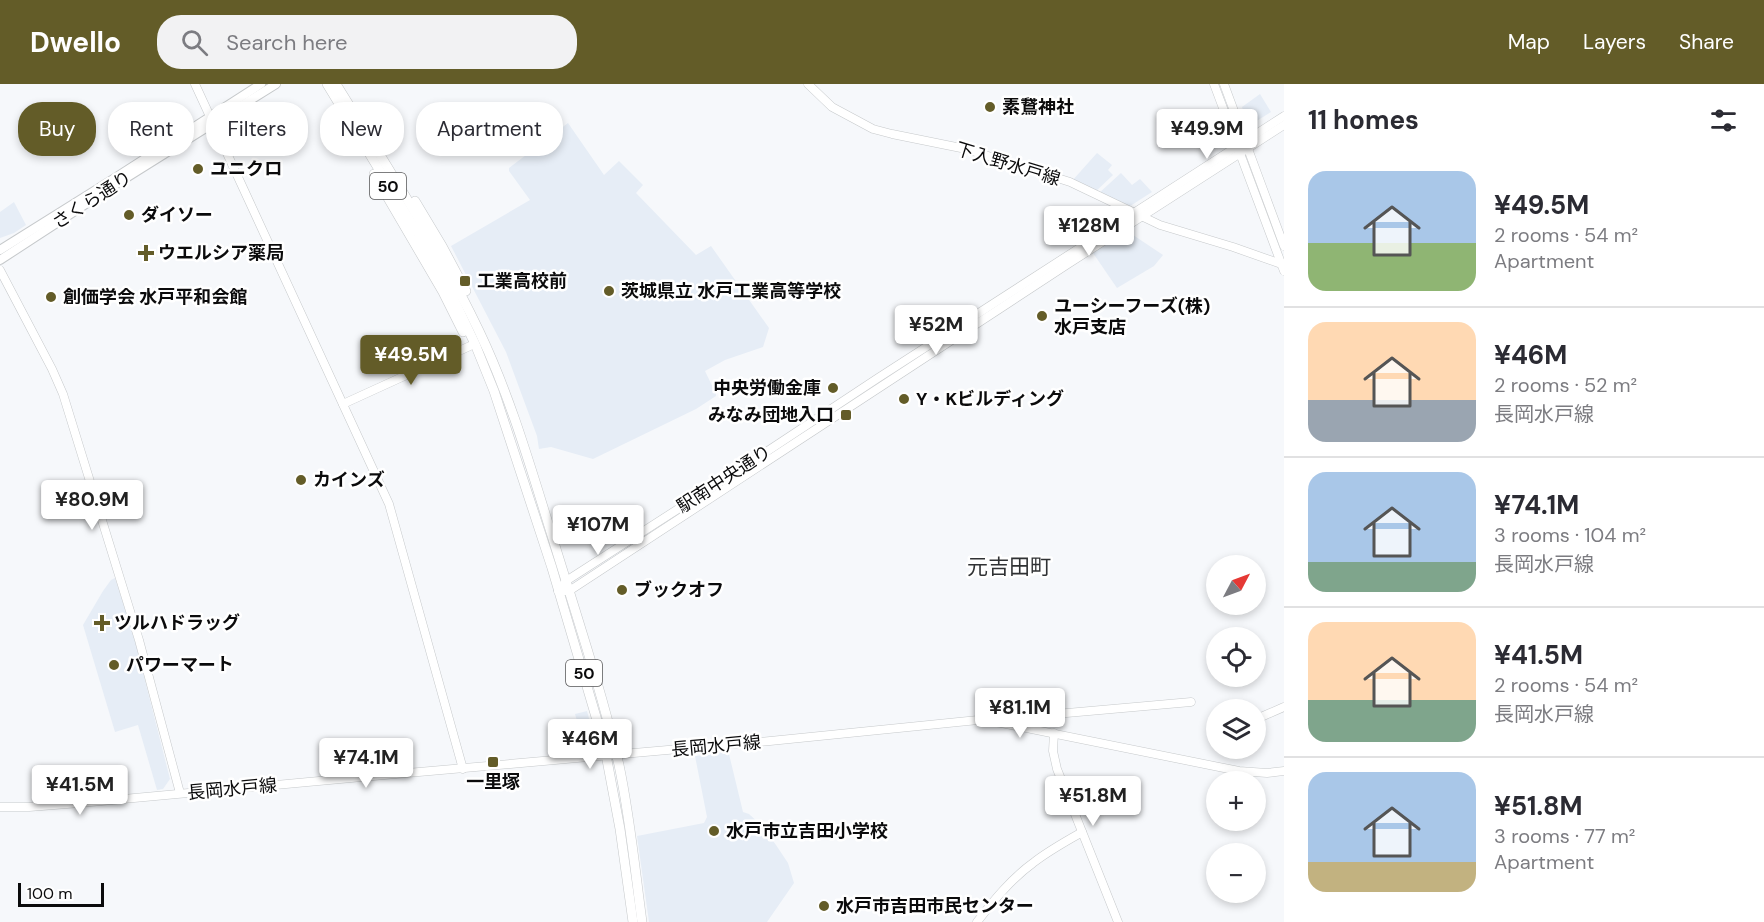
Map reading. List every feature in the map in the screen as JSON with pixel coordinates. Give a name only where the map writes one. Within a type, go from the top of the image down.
[{"type":"highway","points":[[321,84],[443,292],[505,421]]},
{"type":"highway","name":"50","points":[[327,84],[480,334],[512,413],[569,591],[612,755],[629,825],[642,922]]},
{"type":"highway","name":"50","points":[[336,84],[427,234],[452,287],[505,421],[612,755],[633,922]]},
{"type":"highway","points":[[343,84],[459,277],[498,361],[510,397],[512,413]]},
{"type":"main road","name":"さくら通り","points":[[236,102],[261,84]]},
{"type":"main road","name":"さくら通り","points":[[244,102],[276,84]]},
{"type":"main road","name":"さくら通り","points":[[0,250],[206,123]]},
{"type":"main road","name":"さくら通り","points":[[0,260],[206,123]]},
{"type":"street","points":[[195,84],[206,109]]},
{"type":"street","name":"下入野水戸線","points":[[808,84],[832,107],[873,129],[966,149],[1070,182],[1169,228],[1233,247],[1283,267]]},
{"type":"street","name":"下入野水戸線","points":[[1214,84],[1284,246]]},
{"type":"street","name":"下入野水戸線","points":[[1224,84],[1283,267]]},
{"type":"street","name":"駅南中央通り","points":[[569,591],[1143,217],[1284,116]]},
{"type":"street","name":"駅南中央通り","points":[[558,591],[566,581],[1134,212],[1284,125]]},
{"type":"street","points":[[228,156],[389,504],[463,769]]},
{"type":"street","points":[[0,270],[63,394],[137,632],[180,793]]},
{"type":"street","points":[[343,404],[470,346]]},
{"type":"street","points":[[558,591],[569,591]]},
{"type":"street","points":[[991,721],[1044,714],[1191,702]]},
{"type":"street","points":[[1266,715],[1284,707]]},
{"type":"street","name":"長岡水戸線","points":[[0,807],[39,807],[978,720],[1054,733],[1239,771],[1267,773],[1284,771]]},
{"type":"street","points":[[1054,733],[1052,745],[1054,759],[1118,922]]},
{"type":"street","points":[[978,922],[999,894],[1022,871],[1082,832]]},
{"type":"shaded area","points":[[1260,94],[1271,112],[1255,122],[1245,116],[1242,107]]},
{"type":"shaded area","name":"茨城県立 水戸工業高等学校","points":[[568,123],[604,175],[619,161],[643,185],[636,193],[696,255],[711,246],[769,328],[763,347],[725,360],[705,371],[716,396],[696,409],[593,459],[551,447],[539,449],[537,436],[506,352],[451,246],[530,200],[509,168],[525,156],[563,156],[563,127]]},
{"type":"shaded area","points":[[1097,153],[1112,165],[1108,170],[1113,175],[1095,192],[1072,181]]},
{"type":"shaded area","points":[[1121,173],[1132,185],[1140,179],[1152,192],[1127,208],[1098,194]]},
{"type":"shaded area","points":[[14,202],[26,225],[0,238],[0,212]]},
{"type":"shaded area","points":[[1127,231],[1163,255],[1154,266],[1117,288],[1093,253]]},
{"type":"shaded area","points":[[115,578],[133,633],[170,779],[163,789],[157,790],[138,725],[115,732],[83,625],[103,591]]},
{"type":"shaded area","points":[[587,711],[595,741],[590,751],[563,755],[557,734],[579,727],[575,714]]},
{"type":"shaded area","name":"水戸市立吉田小学校","points":[[728,750],[743,812],[749,814],[762,826],[776,845],[788,863],[794,883],[767,922],[649,922],[637,836],[704,823],[707,817],[695,756],[705,755],[706,752]]},
{"type":"place","name":"素鵞神社","points":[[990,107]]},
{"type":"place","name":"ユニクロ","points":[[198,169]]},
{"type":"place","name":"ダイソー","points":[[129,215]]},
{"type":"place","name":"ウエルシア薬局","points":[[146,253]]},
{"type":"place","name":"工業高校前","points":[[465,281]]},
{"type":"place","name":"茨城県立 水戸工業高等学校","points":[[609,291]]},
{"type":"place","name":"創価学会 水戸平和会館","points":[[51,297]]},
{"type":"place","name":"ユーシーフーズ(株) 水戸支店","points":[[1042,316]]},
{"type":"place","name":"中央労働金庫","points":[[833,388]]},
{"type":"place","name":"Y・Kビルディング","points":[[904,399]]},
{"type":"place","name":"みなみ団地入口","points":[[846,415]]},
{"type":"place","name":"カインズ","points":[[301,480]]},
{"type":"place","name":"ブックオフ","points":[[622,590]]},
{"type":"place","name":"ツルハドラッグ","points":[[102,623]]},
{"type":"place","name":"パワーマート","points":[[114,665]]},
{"type":"place","name":"一里塚","points":[[493,762]]},
{"type":"place","name":"水戸市立吉田小学校","points":[[714,831]]},
{"type":"place","name":"水戸市吉田市民センター","points":[[824,906]]},
{"type":"district","name":"元吉田町","points":[[1009,567]]}]
